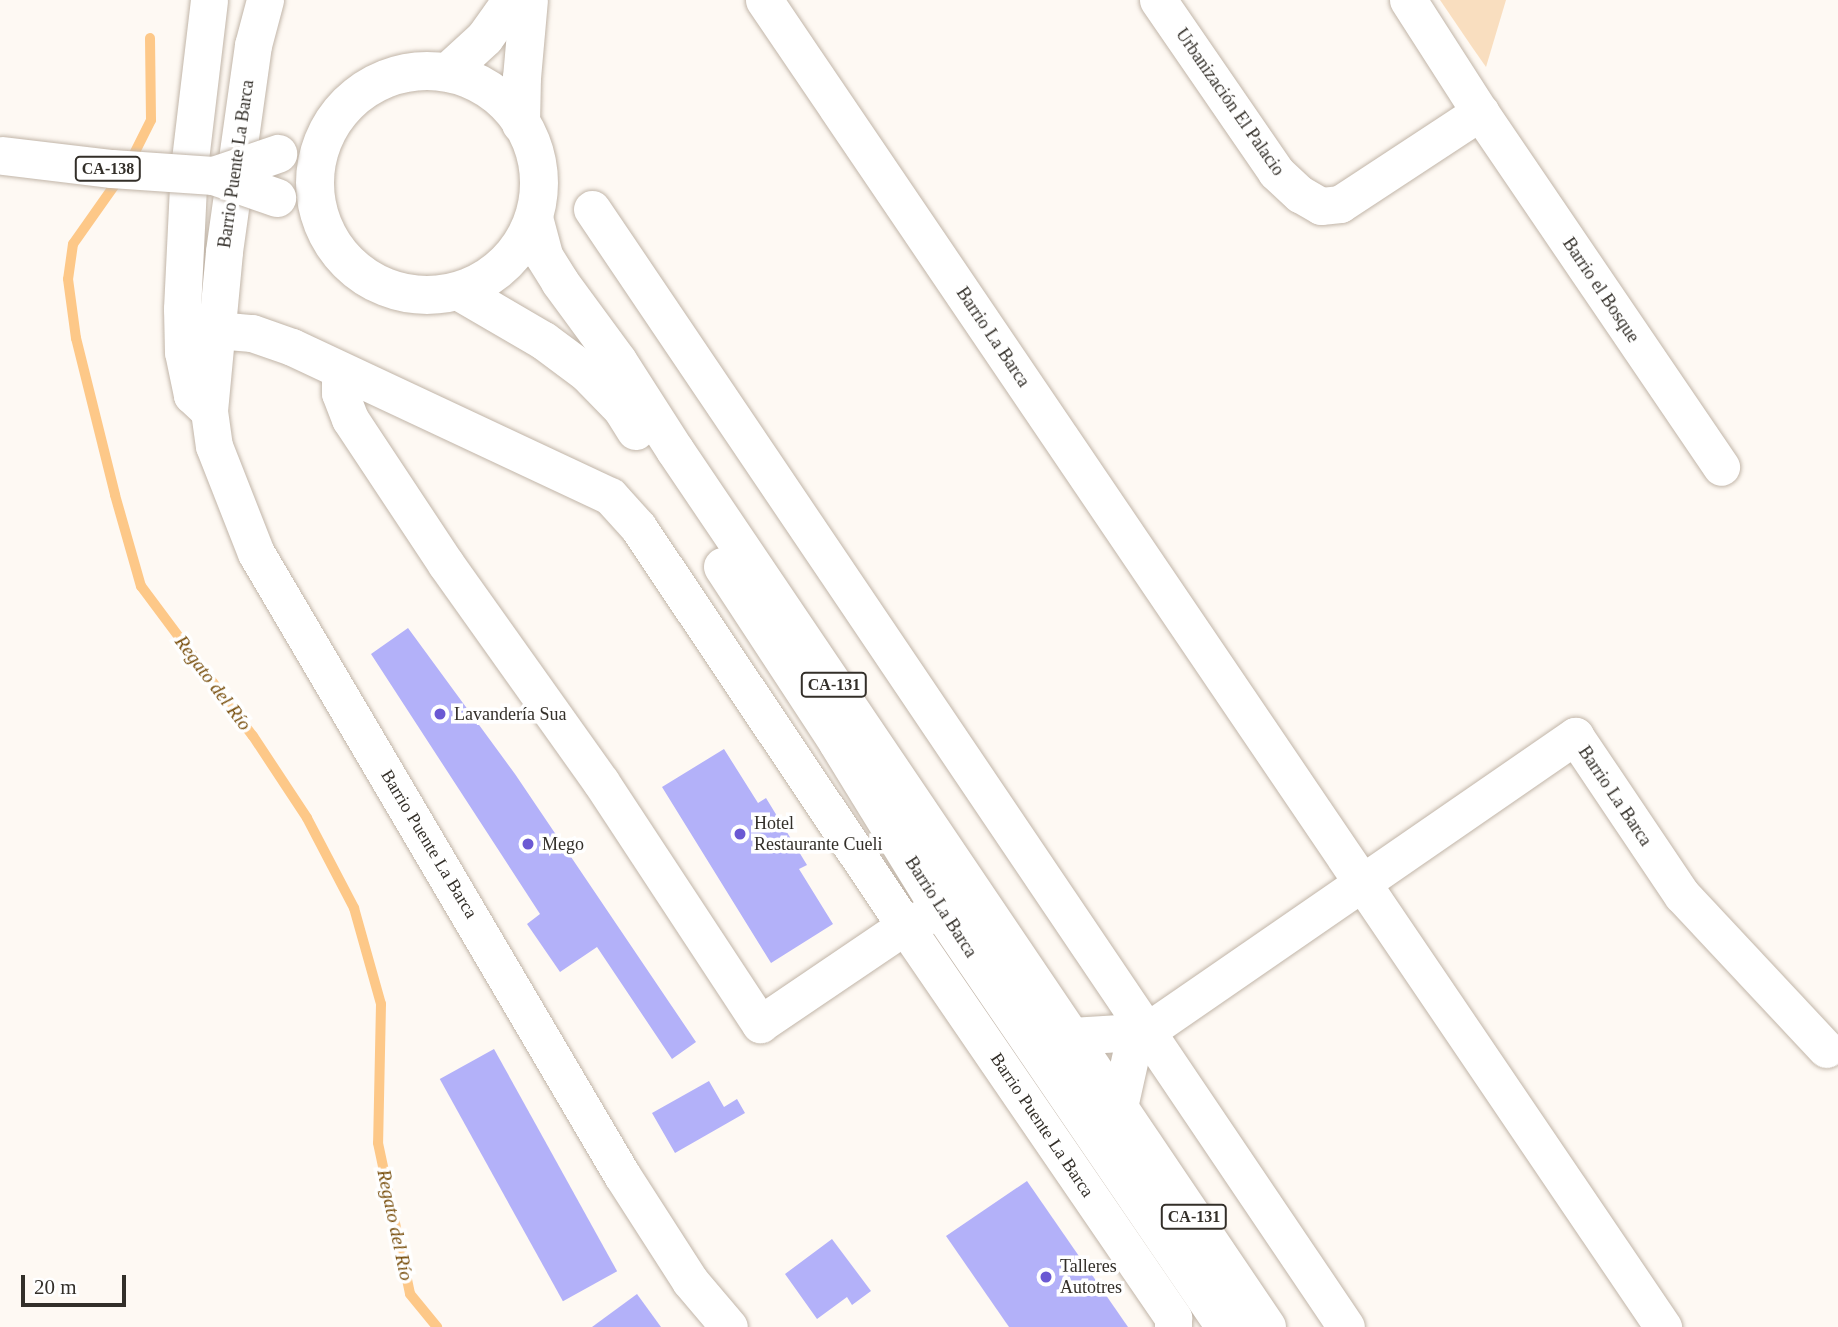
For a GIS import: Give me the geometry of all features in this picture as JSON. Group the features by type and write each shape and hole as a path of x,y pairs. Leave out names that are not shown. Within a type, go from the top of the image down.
{"main road":[{"path":"449,72 485,38 512,0"},
{"path":"521,124 529,0"},
{"path":"410,71 449,72 484,86 514,111 521,124 533,144 540,182 534,218 518,250 492,276 460,292 424,297 388,290 356,272 332,246 317,213 313,176 323,139 344,106 374,83 410,71"},
{"name":"CA-138","path":"214,176 323,139"},
{"name":"CA-138","path":"1,156 112,169 214,176 317,213"},
{"name":"Barrio La Barca","path":"534,218 544,256 559,282 1109,1041 1118,1107 1267,1327"},
{"name":"Barrio La Barca","path":"460,292 544,341 587,373 622,409 838,743 940,909 1225,1327"},
{"path":"940,909 951,906 966,914 1031,1012 1054,1032 1109,1041 1083,1075 1084,1087 1161,1201 1168,1219 1171,1247"}],"street":[{"path":"209,0 189,168 182,309 183,352 192,395 209,411"},
{"name":"Barrio Puente La Barca","path":"265,0 253,45 239,134 216,330 209,411 214,446 257,553 622,1175 690,1281 729,1327"},
{"name":"Barrio La Barca","path":"764,0 1663,1327"},
{"name":"Urbanización El Palacio","path":"1158,0 1276,172 1300,194 1321,206 1340,204 1480,112"},
{"path":"1408,0 1480,112"},
{"name":"Barrio el Bosque","path":"1480,112 1721,467"},
{"name":"Barrio La Barca","path":"592,209 1109,1041 1346,1327"},
{"name":"Barrio Puente La Barca","path":"216,330 266,337 610,496 638,527 905,926 1173,1318 1173,1327"},
{"path":"340,370 340,393 349,419 446,564 601,782 760,1024 905,926 940,909"},
{"name":"Barrio La Barca","path":"1109,1041 1363,883 1575,736 1682,895 1826,1049"},
{"path":"1109,1041 1118,1107"}],"shaded area":[{"path":"1440,0 1506,0 1486,67 1472,47"}],"building":[{"path":"408,628 515,774 696,1042 672,1059 597,947 560,972 527,924 540,914 371,654"},
{"name":"Hotel Restaurante Cueli","path":"724,749 758,803 766,798 807,865 799,869 833,924 771,963 662,787"},
{"path":"494,1049 617,1271 563,1301 440,1079"},
{"path":"709,1081 724,1107 737,1099 745,1113 675,1153 652,1113"},
{"path":"1027,1181 1128,1327 1009,1327 946,1236"},
{"path":"832,1239 871,1291 852,1305 847,1297 817,1319 785,1274"},
{"path":"637,1294 661,1327 592,1327"}],"waterway":[{"name":"Regato del Río","path":"130,162 151,120 150,38"},
{"name":"Regato del Río","path":"121,176 73,244 68,279 76,338 115,495 141,586 253,736 307,818 354,908 381,1004 378,1143 410,1294 437,1327"}],"place":[{"name":"Lavandería Sua","path":"440,714"},
{"name":"Hotel Restaurante Cueli","path":"740,834"},
{"name":"Mego","path":"528,844"},
{"name":"Talleres Autotres","path":"1046,1277"}]}
